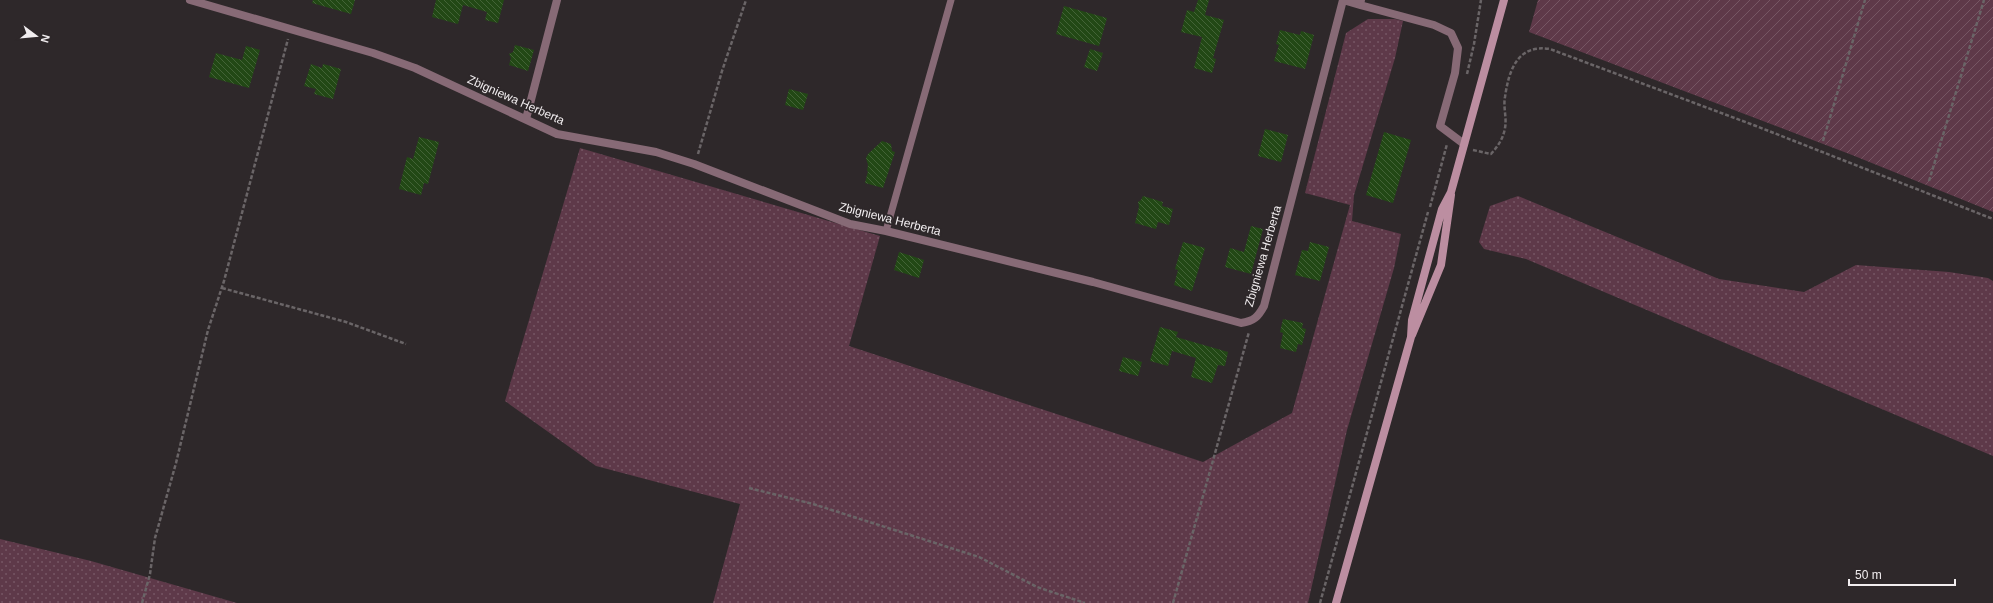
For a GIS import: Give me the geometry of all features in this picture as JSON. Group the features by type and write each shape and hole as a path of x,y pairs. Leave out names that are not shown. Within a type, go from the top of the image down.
{"main road":[{"path":"1336,603 1411,337 1440,265 1448,224 1451,192 1504,0"},
{"path":"1411,337 1412,320 1442,209 1451,192"}],"street":[{"name":"Zbigniewa Herberta","path":"190,0 373,53 415,68 526,118 557,134 656,152 694,164 850,224 886,230 1093,282 1241,323 1252,321 1259,315 1264,306 1342,0"},
{"path":"526,118 558,0"},
{"path":"1342,0 1361,2 1434,25 1451,33 1458,48 1455,73 1440,126 1464,144"}],"lane":[{"path":"886,230 951,0"}],"path":[{"path":"694,164 722,71 746,0"},
{"path":"1465,80 1474,44 1481,0"},
{"path":"1823,141 1865,0"},
{"path":"1929,182 1984,0"},
{"path":"142,603 150,574 155,538 176,463 204,344 222,288 291,29"},
{"path":"1464,144 1472,150 1491,154 1502,141 1506,126 1504,97 1514,65 1521,55 1530,50 1540,48 1550,49 1738,119 1993,219"},
{"path":"1320,603 1450,134"},
{"path":"222,288 346,322 406,344"},
{"path":"1173,603 1252,321"},
{"path":"749,488 813,504 979,557 1037,587 1085,603"}],"shaded area":[{"path":"1538,0 1993,0 1993,212 1852,155 1529,32"},
{"path":"1368,19 1395,19 1403,21 1395,58 1354,195 1352,221 1401,234 1394,268 1347,430 1308,603 713,603 740,504 596,466 505,401 580,148 880,236 849,346 1203,462 1292,413 1350,205 1305,193 1346,33"},
{"path":"1518,196 1719,279 1804,292 1856,265 1949,272 1988,278 1993,281 1993,456 1526,259 1484,249 1479,242 1490,206"},
{"path":"0,539 91,561 237,603 0,603"}],"building":[{"path":"313,0 355,0 351,14 312,3"},
{"path":"436,0 504,0 498,23 485,20 487,12 463,5 458,24 432,17"},
{"path":"1198,0 1209,0 1205,15 1224,20 1213,58 1216,59 1212,73 1194,68 1202,37 1181,32 1187,10 1194,12"},
{"path":"1064,6 1107,18 1099,46 1056,34"},
{"path":"1280,30 1300,35 1301,31 1314,35 1305,69 1274,61 1279,45 1276,44"},
{"path":"515,45 534,50 528,71 509,65 511,58 509,54 513,52"},
{"path":"246,46 260,50 249,88 209,77 216,53 242,60"},
{"path":"1090,49 1103,53 1097,71 1084,67"},
{"path":"311,64 322,68 323,64 341,69 333,99 314,94 316,89 304,86"},
{"path":"789,89 808,94 803,110 785,105"},
{"path":"1265,129 1288,135 1281,162 1258,156"},
{"path":"1384,132 1411,140 1393,203 1366,195"},
{"path":"419,137 439,142 428,184 424,183 421,195 399,189 407,157 413,159"},
{"path":"882,141 891,144 892,151 895,152 883,188 865,183 868,171 866,158 868,154"},
{"path":"1143,196 1163,202 1162,206 1173,209 1169,225 1158,222 1156,229 1135,223 1139,207 1138,202"},
{"path":"1251,226 1263,229 1251,274 1225,267 1230,248 1244,252"},
{"path":"1183,242 1205,248 1192,291 1174,285 1178,270 1175,269"},
{"path":"1310,242 1329,247 1320,281 1295,275 1302,250 1308,251"},
{"path":"899,252 924,260 919,278 894,270"},
{"path":"1283,319 1303,323 1302,328 1306,329 1302,345 1298,344 1296,352 1280,348 1283,333 1280,332"},
{"path":"1160,327 1178,332 1176,337 1228,352 1225,366 1218,365 1212,383 1191,377 1196,358 1172,351 1168,366 1150,361"},
{"path":"1123,357 1142,362 1138,376 1119,371"}]}
